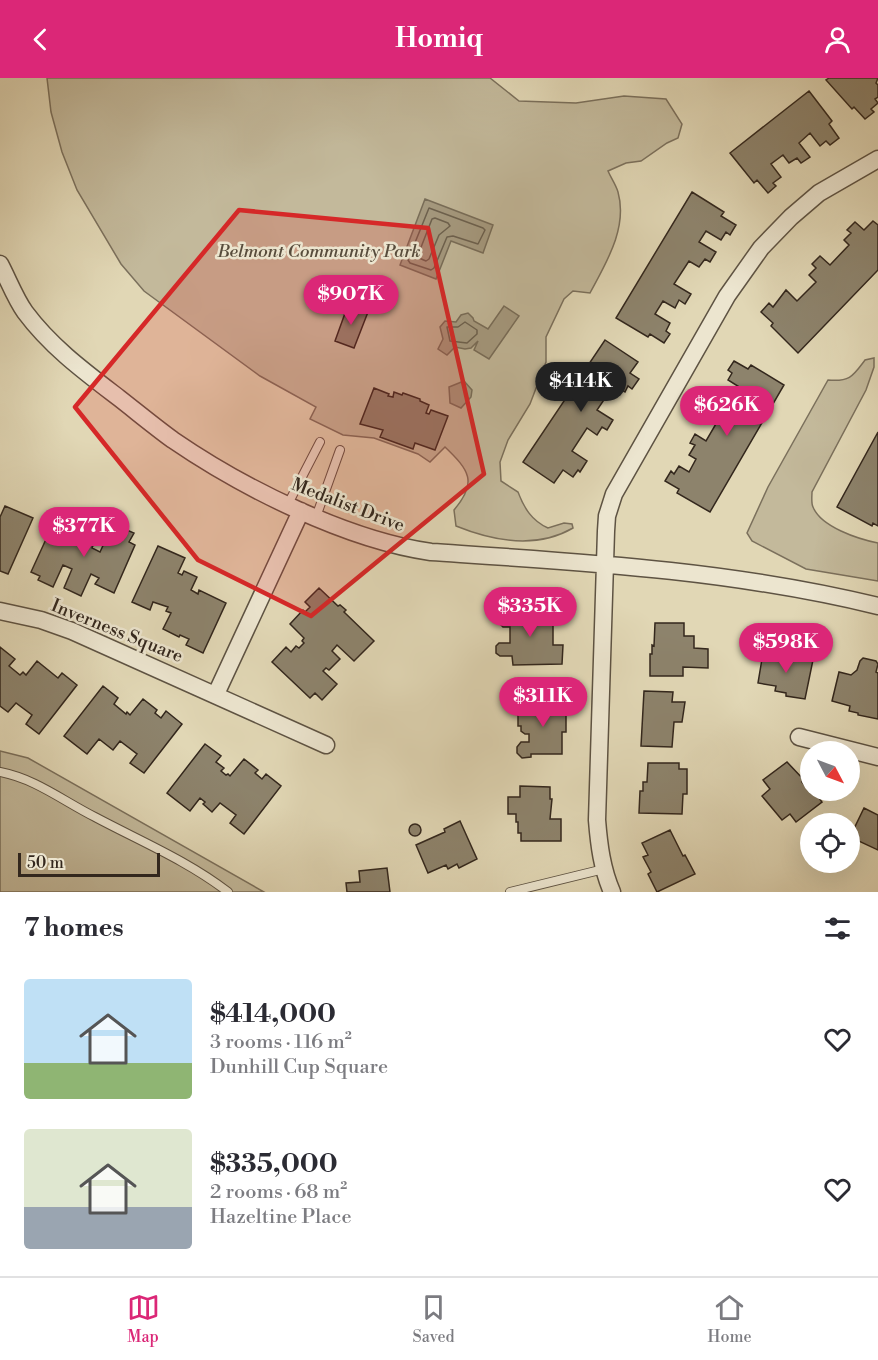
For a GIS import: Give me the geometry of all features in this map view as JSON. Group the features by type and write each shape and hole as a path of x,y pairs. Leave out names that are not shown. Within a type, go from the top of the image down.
{"street":[{"path":"612,892 600,851 597,820 607,516 614,494 740,277 761,248 791,217 819,193 878,159"},
{"name":"Medalist Drive","path":"0,264 24,310 44,335 73,364 173,440 242,481 302,511 372,539 431,552 689,572 768,583 878,606"},
{"path":"216,694 302,511"},
{"name":"Inverness Square","path":"0,611 41,620 72,631 326,745"},
{"path":"799,737 878,757"}],"lane":[{"path":"302,511 320,442"},
{"path":"302,511 339,450"},
{"path":"0,772 21,777 45,788 188,866 228,892"},
{"path":"510,892 604,868"}],"highlighted area":[{"path":"239,210 428,228 484,474 311,616 198,560 75,407"}],"green space":[{"name":"Belmont Community Park","path":"47,78 490,78 519,101 576,103 624,96 666,99 682,124 678,138 641,161 626,163 608,171 617,189 620,205 620,219 614,245 590,293 573,291 564,299 546,337 546,362 530,404 508,440 500,462 501,481 518,492 533,518 548,528 564,523 572,524 573,528 559,535 530,541 485,536 456,526 454,510 466,492 468,477 460,463 445,447 430,462 418,454 374,438 343,435 310,419 316,407 260,376 144,291 121,264 77,190 62,152 51,112"},
{"path":"874,358 874,367 866,390 812,492 812,505 817,514 832,526 851,535 878,543 878,581 806,569 752,541 747,533 768,487 828,380 846,379 854,374 865,360"},
{"path":"0,751 28,758 264,892 0,892"}],"water":[{"path":"425,199 493,225 483,253 451,241 436,279 400,265"},
{"path":"504,306 519,316 489,359 474,350 478,341 471,348 455,347 447,355 438,349 443,339 440,327 445,321 456,322 461,315 468,313 474,321 488,329"},
{"path":"464,381 472,390 471,397 461,408 450,403 449,387"}],"building":[{"path":"829,78 878,78 876,83 878,97 875,99 878,103 871,109 874,112 865,119 854,107 852,109 826,80"},
{"path":"809,91 832,121 829,124 839,138 830,145 826,141 820,146 810,133 799,143 810,157 801,163 797,158 789,163 783,155 771,164 781,177 773,183 776,186 768,193 757,180 754,183 730,153"},
{"path":"692,192 724,212 721,216 736,225 730,235 726,232 721,240 706,231 699,242 716,252 710,262 705,259 699,267 689,261 674,284 691,294 685,304 679,300 675,308 663,301 655,314 670,323 666,331 670,334 664,343 650,334 648,337 616,318"},
{"path":"873,221 878,225 878,270 798,353 771,326 773,323 761,312 769,303 773,307 786,290 797,301 816,282 809,275 816,268 812,264 820,256 830,265 849,245 844,240 851,233 847,230 855,222 864,230"},
{"path":"348,305 368,312 354,348 335,341"},
{"path":"605,340 638,362 630,373 639,379 632,389 628,386 625,392 614,385 597,410 613,420 607,430 602,427 597,435 587,428 572,451 587,461 580,472 578,470 573,477 563,470 554,483 523,462"},
{"path":"734,361 748,369 751,365 784,385 710,512 677,493 679,489 665,481 671,471 674,474 679,466 689,472 696,459 689,455 695,445 690,443 695,434 706,441 720,417 714,414 719,406 713,402 719,393 735,399 741,388 728,380 732,373 728,370"},
{"path":"374,388 389,394 388,396 393,397 394,392 420,399 429,405 426,413 429,414 431,410 448,416 435,450 415,443 413,449 380,437 383,430 360,424"},
{"path":"878,432 878,526 873,523 872,526 837,507"},
{"path":"5,506 33,518 8,574 0,571 0,517"},
{"path":"53,524 82,535 84,531 97,536 92,548 100,552 113,524 134,533 129,542 135,545 114,593 95,584 99,578 91,574 81,596 64,588 72,569 63,565 53,587 38,580 40,576 31,572"},
{"path":"158,546 185,558 178,573 182,575 184,571 197,577 191,590 198,594 199,590 226,603 203,653 186,645 189,639 163,629 171,613 166,611 168,607 153,602 150,610 132,602"},
{"path":"319,588 338,606 346,610 344,612 374,641 354,661 337,645 332,651 340,659 329,670 326,668 323,671 337,684 322,700 315,693 310,698 272,662 286,647 291,652 296,646 299,648 304,643 302,641 304,638 290,624 303,610 305,612 310,607 305,602"},
{"path":"504,611 553,611 553,645 563,645 562,664 513,665 512,656 500,656 496,653 496,646 499,643 510,643 510,627 501,625 501,613"},
{"path":"655,623 684,623 684,636 694,636 694,648 708,649 708,668 683,667 683,676 650,676 650,654 652,654 652,645 654,646"},
{"path":"0,647 15,659 9,666 20,675 23,672 26,675 37,661 58,678 62,673 77,685 39,734 26,724 32,715 16,703 8,712 0,706"},
{"path":"763,653 813,660 805,699 786,696 786,693 775,691 776,686 758,683"},
{"path":"863,658 876,661 878,664 876,672 878,673 878,719 858,715 858,713 849,711 850,706 832,701 839,672 851,675 857,670"},
{"path":"103,686 118,698 114,704 126,714 127,712 130,715 143,699 157,710 155,713 161,718 166,711 182,724 144,773 130,763 137,754 120,741 113,750 99,739 87,754 64,736"},
{"path":"644,691 673,692 672,702 685,702 682,722 674,722 672,747 641,746"},
{"path":"532,700 560,701 560,705 566,706 566,732 562,732 562,754 531,754 531,757 522,758 517,753 517,747 521,742 529,742 529,734 525,734 521,731 521,726 518,726 518,710 531,711"},
{"path":"205,744 221,756 216,762 224,768 221,771 226,775 230,776 244,759 258,770 255,773 262,779 266,774 281,786 244,834 230,823 236,815 220,803 212,812 200,798 190,811 167,793"},
{"path":"787,762 800,776 800,801 822,802 808,813 800,813 800,819 796,822 790,814 782,820 762,796 770,789 763,780"},
{"path":"648,763 679,763 679,769 687,769 687,794 683,794 682,814 639,813 640,791 643,791 643,782 647,782"},
{"path":"520,786 550,787 550,799 552,799 550,819 561,819 561,841 521,841 516,814 508,814 508,797 520,797"},
{"path":"864,808 878,815 878,850 860,842 860,816"},
{"path":"460,821 477,859 459,868 457,864 448,869 446,865 428,873 416,845 445,832 444,829"},
{"path":"417,824 421,830 417,836 413,836 409,828"},
{"path":"670,830 695,874 657,892 648,874 651,872 643,857 648,855 642,843"},
{"path":"387,868 390,892 347,892 346,883 360,882 359,871"}]}
